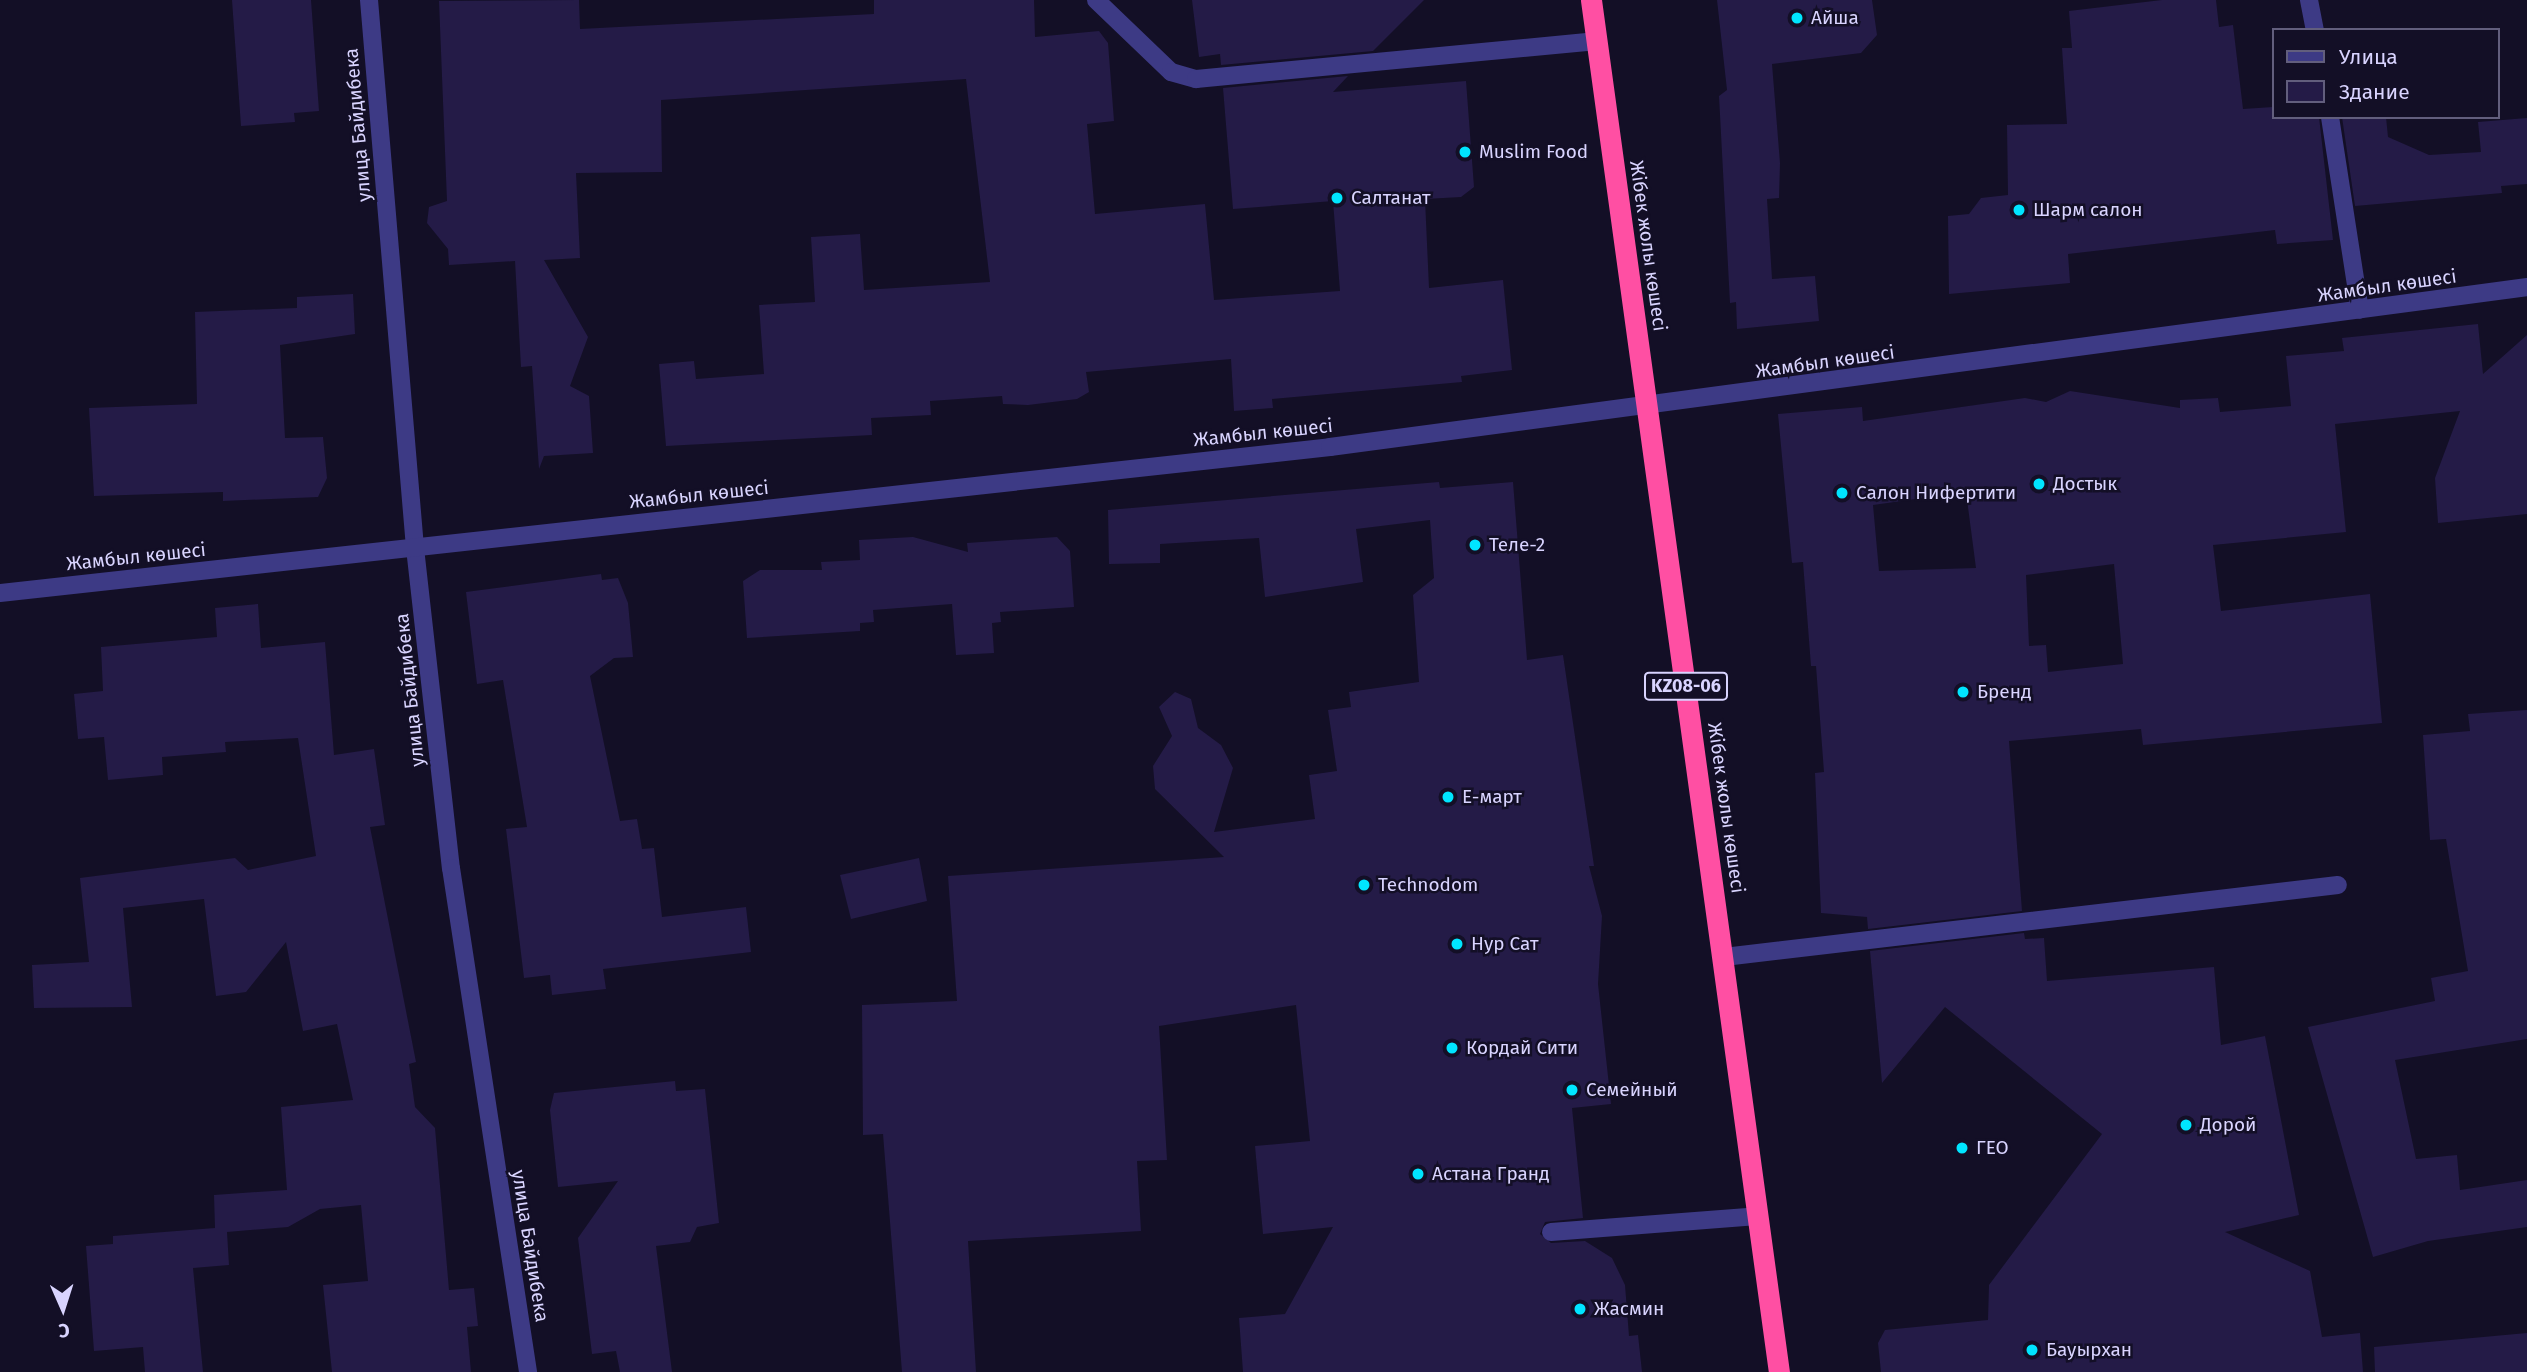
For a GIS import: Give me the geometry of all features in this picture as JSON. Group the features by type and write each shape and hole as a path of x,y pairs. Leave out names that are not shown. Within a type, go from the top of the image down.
{"highway":[{"name":"Жібек жолы көшесі","path":"1591,0 1779,1372"}],"street":[{"name":"улица Байдибека","path":"369,0 415,548 452,868 528,1372"},
{"path":"1096,0 1171,72 1196,79 1597,41"},
{"path":"2309,0 2315,28"},
{"path":"2330,119 2360,310"},
{"name":"Жамбыл көшесі","path":"0,593 1647,408 2527,288"},
{"path":"1724,957 2338,885"},
{"path":"1551,1232 1757,1216"}],"building":[{"path":"232,0 311,0 319,111 294,113 295,122 241,126"},
{"path":"579,0 580,29 874,14 874,0 1034,0 1035,37 1099,31 1108,43 1114,121 1087,124 1095,214 1205,204 1214,300 1340,291 1333,201 1233,209 1223,88 1348,76 1333,92 1466,81 1474,187 1461,197 1425,199 1429,288 1503,280 1512,370 1461,376 1462,382 1272,399 1273,408 1234,411 1231,359 1086,372 1089,392 1077,399 1028,405 1003,404 1002,396 930,401 931,415 871,418 872,435 666,446 659,364 694,361 696,379 764,374 759,305 815,302 811,237 860,234 864,290 990,282 966,79 661,100 662,172 576,173 580,258 544,260 588,337 570,386 589,396 593,453 544,456 539,469 532,366 521,367 515,261 449,265 448,249 427,223 429,207 447,201 439,1"},
{"path":"1192,0 1424,0 1373,51 1221,65 1220,54 1199,57"},
{"path":"1717,0 1872,0 1877,35 1861,53 1772,64 1780,163 1779,198 1767,199 1772,279 1815,276 1819,321 1737,329 1736,302 1730,303 1719,96 1727,90"},
{"path":"2162,0 2216,0 2219,27 2233,25 2243,109 2272,107 2272,119 2319,119 2333,240 2277,244 2275,230 2068,254 2070,283 1949,294 1948,216 1969,214 1981,198 2008,195 2007,125 2067,124 2062,48 2072,48 2069,11"},
{"path":"2527,118 2527,184 2501,186 2502,193 2355,206 2342,119 2386,119 2388,137 2429,155 2481,152 2478,122"},
{"path":"353,294 355,334 280,345 285,438 323,437 327,478 318,497 223,501 223,492 94,496 89,408 197,404 195,312 297,308 297,297"},
{"path":"2478,324 2483,374 2527,335 2527,514 2438,523 2435,478 2460,411 2335,424 2346,532 2213,545 2221,611 2370,594 2382,723 2143,745 2141,729 2009,741 2022,911 1868,929 1867,917 1821,913 1815,773 1824,772 1816,666 1811,666 1803,562 1792,563 1778,414 1862,407 1863,421 2025,398 2046,402 2070,391 2180,408 2180,400 2218,398 2220,412 2291,406 2286,356 2344,351 2342,338","holes":["1966,492 1976,568 1879,571 1873,505","2114,564 2123,664 2048,672 2046,645 2029,646 2026,575"]},
{"path":"1439,482 1440,488 1513,482 1527,660 1563,655 1594,866 1589,866 1602,916 1598,984 1611,1104 1572,1108 1583,1218 1545,1222 1540,1234 1551,1243 1585,1241 1612,1258 1625,1285 1629,1336 1638,1335 1642,1372 1243,1372 1239,1318 1285,1314 1333,1227 1263,1234 1255,1146 1310,1141 1296,1005 1159,1026 1167,1160 1137,1161 1141,1231 968,1241 976,1372 902,1372 883,1134 863,1135 862,1005 957,1001 948,876 1224,857 1155,789 1153,766 1172,736 1159,707 1175,692 1191,699 1198,728 1221,745 1233,768 1214,832 1315,819 1309,775 1337,771 1328,710 1351,707 1349,692 1419,682 1413,595 1434,578 1430,520 1356,529 1363,582 1265,597 1259,538 1160,544 1160,563 1109,564 1108,510"},
{"path":"913,537 968,552 967,543 1057,537 1070,551 1074,607 1000,612 1001,622 992,623 994,653 956,655 952,604 873,610 874,622 860,623 860,631 747,638 743,581 760,570 822,570 821,562 860,560 859,540"},
{"path":"601,574 602,580 618,578 628,603 633,657 614,658 590,676 620,821 637,819 642,849 654,848 662,917 746,907 751,952 603,969 606,989 552,995 550,975 524,978 506,829 527,827 503,680 477,684 466,592"},
{"path":"258,604 261,648 325,642 334,755 374,749 385,825 370,827 416,1062 409,1064 415,1107 435,1128 449,1290 474,1288 478,1326 467,1327 471,1372 332,1372 323,1285 368,1281 361,1205 320,1209 288,1227 227,1232 229,1265 193,1268 203,1372 145,1372 143,1347 94,1351 86,1246 113,1244 113,1236 215,1228 214,1195 287,1190 281,1107 353,1100 337,1024 303,1031 286,942 246,992 216,996 204,899 123,908 132,1007 34,1008 32,965 89,962 80,878 235,858 248,870 316,856 298,738 225,742 226,752 162,757 163,775 108,780 104,737 78,739 74,694 103,691 101,647 217,637 215,608"},
{"path":"2527,710 2527,1039 2395,1060 2416,1159 2457,1155 2460,1190 2527,1180 2527,1227 2428,1241 2373,1257 2308,1027 2435,1001 2431,978 2468,971 2446,839 2430,840 2423,735 2470,731 2468,714"},
{"path":"919,858 927,901 851,919 840,875"},
{"path":"2024,933 2025,939 2044,938 2047,981 2214,967 2221,1045 2265,1036 2299,1215 2225,1232 2310,1271 2322,1337 2360,1333 2363,1372 1881,1372 1878,1343 1885,1330 1988,1320 1989,1285 2102,1134 1945,1007 1882,1083 1870,951"},
{"path":"675,1081 676,1091 705,1089 719,1223 697,1227 690,1242 656,1246 672,1372 620,1372 616,1351 592,1354 578,1238 618,1181 558,1187 550,1110 554,1093"},
{"path":"2527,1333 2527,1372 2375,1372 2374,1347"}],"place":[{"name":"Айша","path":"1797,18"},
{"name":"Muslim Food","path":"1465,152"},
{"name":"Салтанат","path":"1337,198"},
{"name":"Шарм салон","path":"2019,210"},
{"name":"Достык","path":"2039,484"},
{"name":"Салон Нифертити","path":"1842,493"},
{"name":"Теле-2","path":"1475,545"},
{"name":"Бренд","path":"1963,692"},
{"name":"Е-март","path":"1448,797"},
{"name":"Technodom","path":"1364,885"},
{"name":"Нур Сат","path":"1457,944"},
{"name":"Кордай Сити","path":"1452,1048"},
{"name":"Семейный","path":"1572,1090"},
{"name":"Дорой","path":"2186,1125"},
{"name":"ГЕО","path":"1962,1148"},
{"name":"Астана Гранд","path":"1418,1174"},
{"name":"Жасмин","path":"1580,1309"},
{"name":"Бауырхан","path":"2032,1350"}]}
